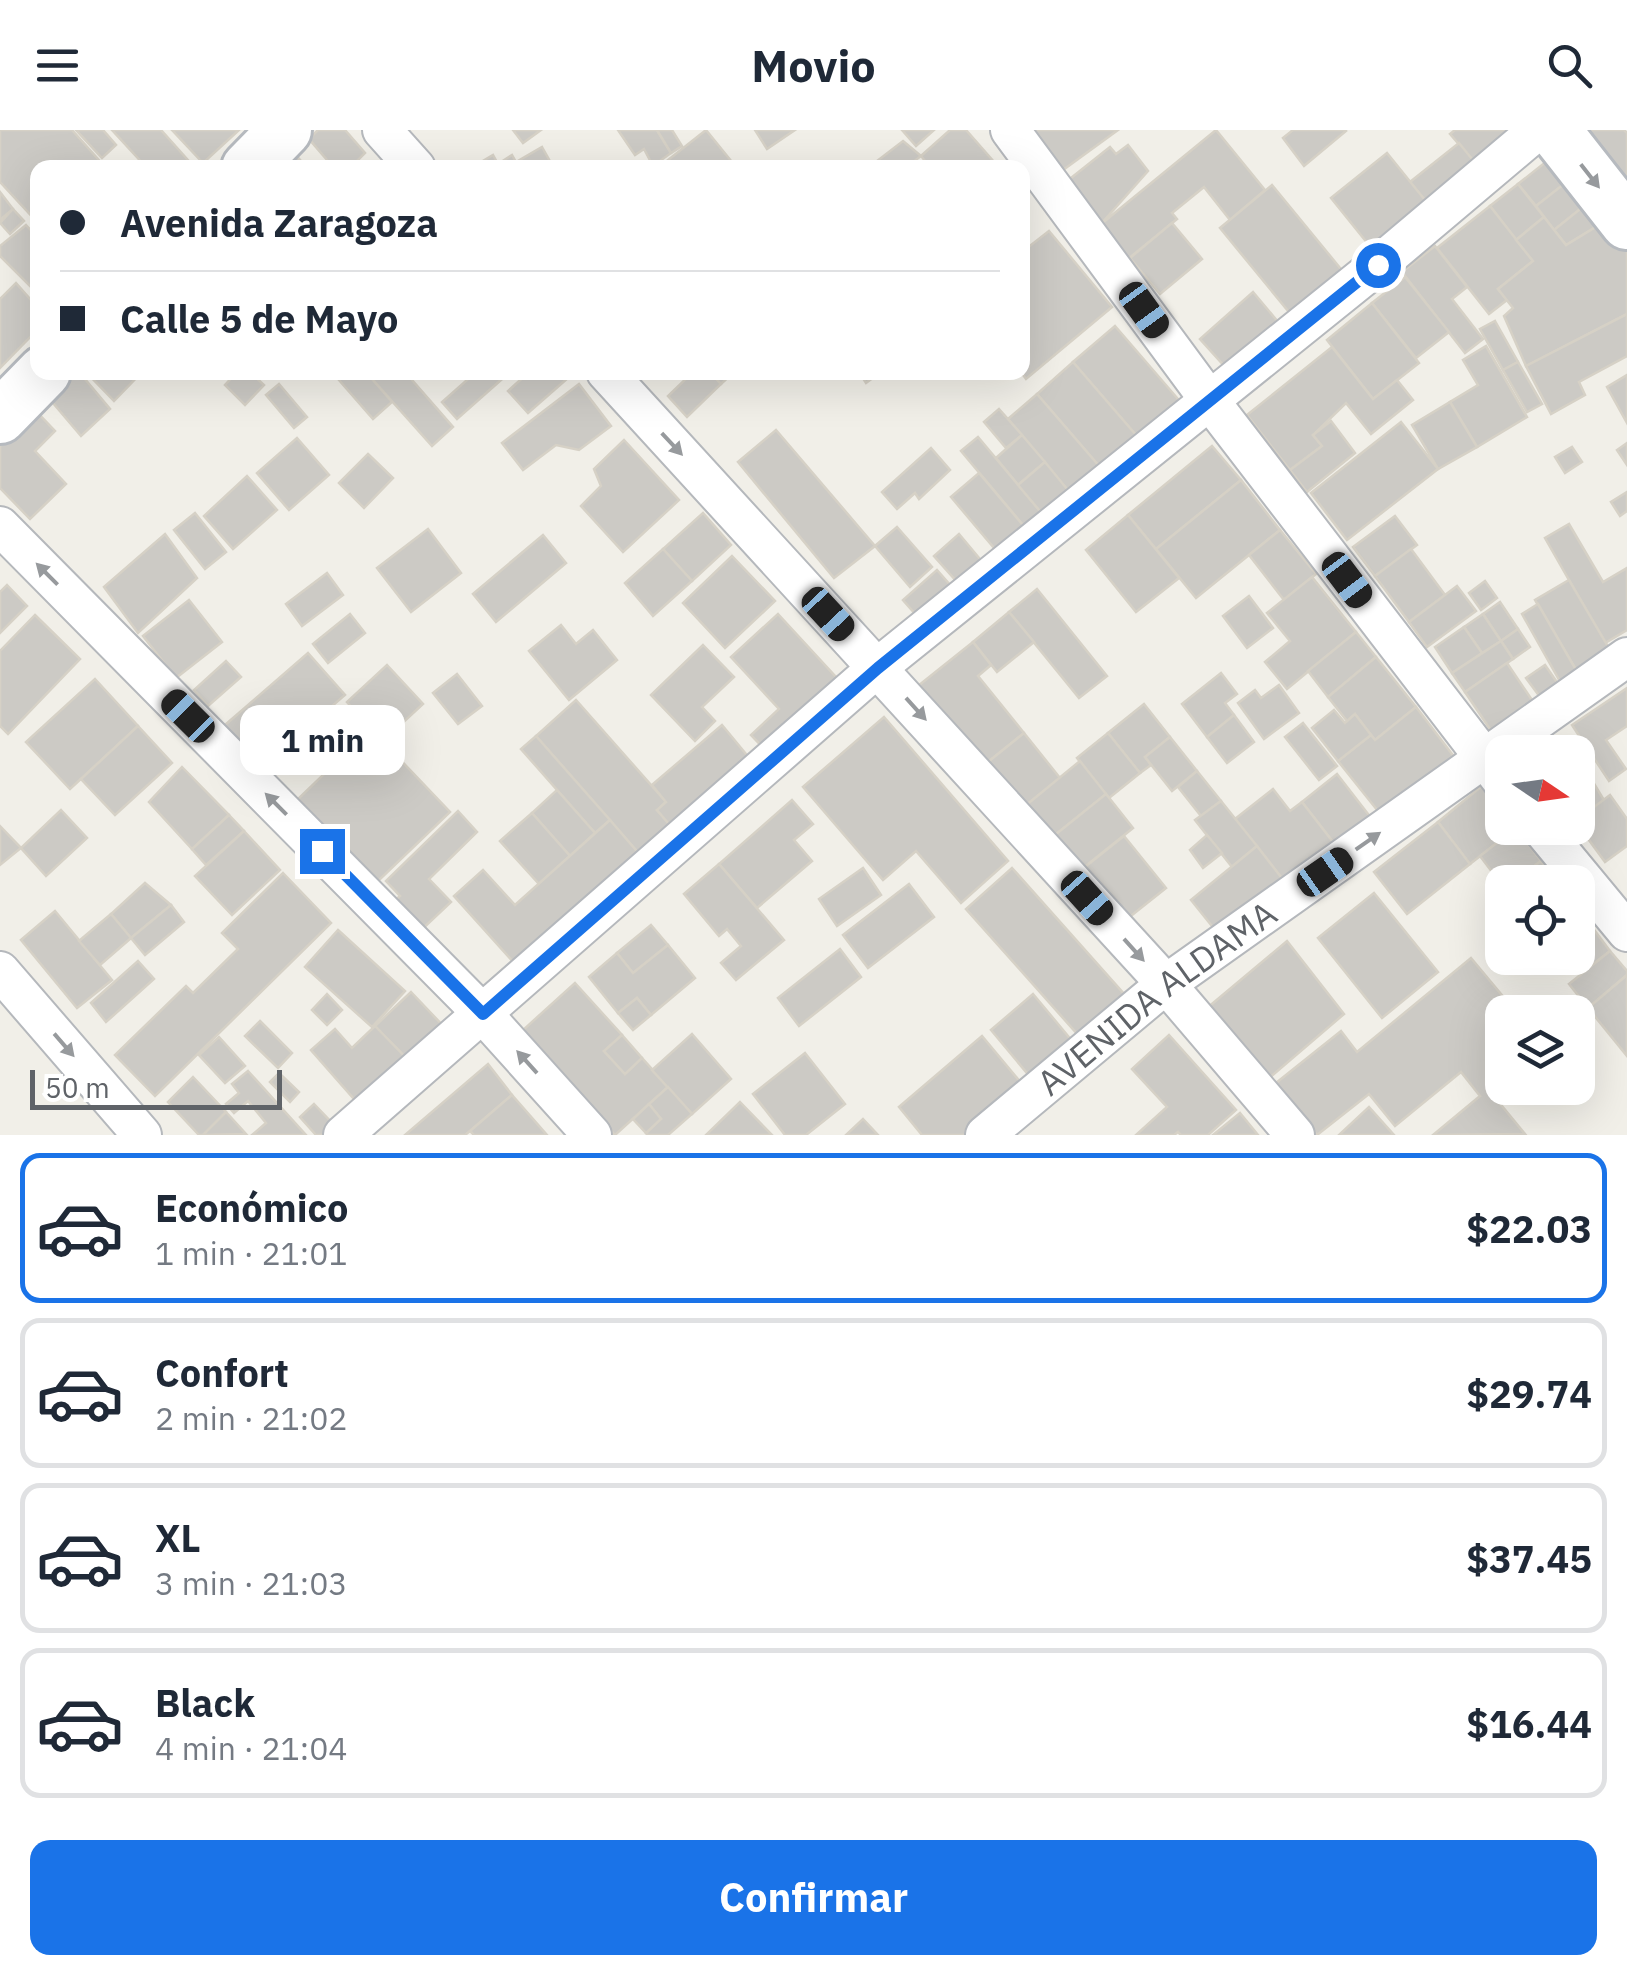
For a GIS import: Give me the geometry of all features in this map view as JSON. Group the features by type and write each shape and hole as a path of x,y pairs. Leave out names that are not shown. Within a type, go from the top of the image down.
{"street":[{"path":"256,160 286,130"},
{"path":"382,130 409,160"},
{"path":"1010,130 1210,401 1485,760"},
{"path":"342,1135 878,668 1538,130"},
{"path":"1554,130 1627,223"},
{"path":"0,417 36,380"},
{"path":"613,380 1166,984 1295,1135"},
{"path":"0,526 483,1014 592,1135"},
{"name":"AVENIDA ALDAMA","path":"1535,735 1627,657"},
{"name":"AVENIDA ALDAMA","path":"985,1135 1166,984 1485,775"},
{"path":"1554,845 1627,932"},
{"path":"0,971 142,1135"}],"building":[{"path":"0,130 72,130 99,160 30,160 30,214 0,182"},
{"path":"76,130 103,130 116,145 102,158"},
{"path":"112,130 161,130 188,160 140,160"},
{"path":"172,130 239,130 206,160 200,160"},
{"path":"318,130 345,130 365,153 358,160 327,160 309,139"},
{"path":"513,130 541,130 523,143"},
{"path":"618,130 657,130 671,153 661,160 650,160 644,149 635,155"},
{"path":"657,130 672,130 682,146 671,153"},
{"path":"706,130 730,160 668,160"},
{"path":"755,130 795,130 767,149"},
{"path":"902,130 934,130 916,146"},
{"path":"950,130 966,130 992,160 924,160 921,156"},
{"path":"1034,130 1118,130 1063,170"},
{"path":"1216,130 1265,190 1230,220 1204,187 1172,213 1177,219 1128,259 1100,225"},
{"path":"1293,130 1346,131 1304,166 1283,138"},
{"path":"1455,130 1523,130 1481,170 1450,134"},
{"path":"1586,130 1627,133 1627,189"},
{"path":"903,141 921,156 916,160 878,160"},
{"path":"1459,143 1481,170 1433,210 1410,182"},
{"path":"1128,145 1148,171 1100,225 1066,182 1110,147 1116,154"},
{"path":"542,147 549,160 519,160"},
{"path":"1387,153 1433,210 1377,255 1331,198"},
{"path":"1547,161 1564,184 1536,206 1518,184"},
{"path":"1518,184 1544,217 1516,240 1490,206"},
{"path":"1564,184 1589,202 1554,230 1536,206"},
{"path":"1272,185 1345,274 1293,317 1220,228"},
{"path":"0,192 13,209 0,220"},
{"path":"1589,202 1604,222 1566,245 1554,230"},
{"path":"1490,206 1533,261 1498,289 1507,300 1489,314 1437,248"},
{"path":"13,209 24,221 10,234 0,223"},
{"path":"1544,217 1566,245 1604,222 1627,252 1627,314 1526,366 1504,316 1513,308 1498,289 1533,261 1516,240"},
{"path":"1172,223 1202,259 1160,294 1130,258"},
{"path":"26,225 30,229 30,286 0,256 0,246"},
{"path":"1049,231 1112,307 1030,376 1030,246"},
{"path":"1435,246 1467,287 1452,299 1483,339 1465,353 1402,272"},
{"path":"1405,277 1449,332 1416,358 1372,303"},
{"path":"16,283 30,299 30,337 0,368 0,299"},
{"path":"1253,292 1279,323 1227,369 1200,339"},
{"path":"1372,303 1419,363 1373,399 1327,340"},
{"path":"1627,314 1627,356 1579,382 1585,395 1551,414 1526,366"},
{"path":"1495,321 1518,362 1503,370 1480,329"},
{"path":"1115,326 1184,406 1142,442 1073,362"},
{"path":"1486,346 1527,417 1477,447 1450,402 1478,385 1463,360"},
{"path":"1332,347 1373,399 1397,380 1413,400 1371,434 1346,403 1313,435 1322,446 1290,470 1247,415"},
{"path":"1073,362 1142,442 1106,474 1037,394"},
{"path":"1518,362 1542,404 1527,412 1503,370"},
{"path":"1627,375 1627,423 1607,387"},
{"path":"66,380 86,380 110,409 81,436 47,396"},
{"path":"94,380 134,380 114,401"},
{"path":"230,380 259,380 264,385 245,405 225,385"},
{"path":"339,380 373,380 392,402 373,419"},
{"path":"373,380 412,380 453,427 432,446"},
{"path":"467,380 501,380 457,419 442,402"},
{"path":"520,380 566,380 528,413 508,391"},
{"path":"685,380 717,380 721,384 687,417 668,396"},
{"path":"279,384 307,417 294,428 266,395"},
{"path":"579,384 611,426 579,450 556,445 523,470 502,443"},
{"path":"1037,394 1106,474 1076,500 1008,419"},
{"path":"1450,402 1477,447 1438,469 1412,425"},
{"path":"999,409 1022,435 1006,448 984,422"},
{"path":"36,411 55,431 35,451 66,484 30,519 0,488 0,446"},
{"path":"1331,421 1355,453 1307,492 1290,470 1322,446 1313,435"},
{"path":"1401,422 1438,469 1347,540 1311,493"},
{"path":"776,430 875,546 834,578 738,462"},
{"path":"1022,435 1045,462 1018,485 996,458"},
{"path":"978,437 1050,523 1033,537 961,451"},
{"path":"297,438 329,475 289,510 257,473"},
{"path":"624,440 679,500 623,552 581,506 601,486 594,469"},
{"path":"1627,443 1627,465 1617,450"},
{"path":"1212,446 1241,480 1156,549 1128,515"},
{"path":"1572,447 1582,462 1565,473 1555,457"},
{"path":"931,448 950,470 919,499 915,493 897,509 882,492"},
{"path":"368,454 393,478 364,508 339,483"},
{"path":"1045,462 1076,500 1050,523 1018,485"},
{"path":"979,473 1033,537 1005,561 951,497"},
{"path":"247,476 277,510 233,549 204,516"},
{"path":"1241,480 1280,530 1196,598 1156,549"},
{"path":"1627,492 1627,511 1620,516 1611,502"},
{"path":"195,513 226,552 205,569 174,530"},
{"path":"703,513 731,545 692,581 663,549"},
{"path":"1128,515 1179,578 1136,612 1086,550"},
{"path":"1395,516 1417,545 1375,576 1353,547"},
{"path":"1569,524 1603,582 1627,568 1627,630 1605,643 1545,538"},
{"path":"897,527 932,567 910,587 875,546"},
{"path":"428,529 461,573 411,612 377,568"},
{"path":"1280,530 1316,574 1284,600 1249,555"},
{"path":"165,534 197,578 138,633 104,587"},
{"path":"959,534 990,571 966,592 934,556"},
{"path":"543,535 566,563 496,622 473,594"},
{"path":"663,549 692,581 653,616 625,583"},
{"path":"1411,549 1445,595 1409,622 1375,576"},
{"path":"732,556 775,601 725,648 683,603"},
{"path":"937,570 958,594 924,624 903,600"},
{"path":"327,573 343,595 302,626 286,604"},
{"path":"1312,577 1356,632 1287,689 1265,662 1290,641 1267,613"},
{"path":"1569,580 1613,655 1579,675 1535,600"},
{"path":"1485,581 1497,598 1481,610 1469,593"},
{"path":"7,585 27,606 0,633 0,592"},
{"path":"1457,586 1476,611 1427,647 1409,622"},
{"path":"1037,589 1107,676 1079,698 1009,612"},
{"path":"1249,596 1273,628 1247,648 1223,616"},
{"path":"189,600 222,642 176,678 143,636"},
{"path":"1500,602 1518,629 1501,641 1483,614"},
{"path":"1538,604 1579,675 1562,685 1522,614"},
{"path":"1009,612 1034,642 997,672 973,642"},
{"path":"350,614 365,633 328,663 313,644"},
{"path":"778,614 847,689 773,758 751,735 779,709 731,657"},
{"path":"1483,614 1501,641 1482,653 1464,627"},
{"path":"35,615 80,659 8,734 0,726 0,651"},
{"path":"561,625 576,644 593,630 617,660 569,700 529,651"},
{"path":"1464,627 1482,653 1452,673 1435,647"},
{"path":"1518,629 1530,647 1513,659 1501,641"},
{"path":"1356,632 1376,657 1328,697 1308,671"},
{"path":"1501,641 1513,659 1465,692 1452,673"},
{"path":"973,642 991,665 978,676 1024,733 983,766 918,686"},
{"path":"703,645 734,677 702,707 715,721 695,741 651,695"},
{"path":"308,653 345,695 261,767 225,725"},
{"path":"1376,657 1416,707 1375,740 1355,714 1347,721 1328,697"},
{"path":"226,661 241,677 208,706 194,690"},
{"path":"1507,663 1536,706 1494,735 1465,692"},
{"path":"387,665 423,704 383,741 347,702"},
{"path":"1545,665 1561,688 1543,701 1526,678"},
{"path":"1221,673 1237,694 1225,703 1234,715 1207,737 1182,704"},
{"path":"457,674 482,706 458,724 433,693"},
{"path":"95,679 138,726 70,789 26,742"},
{"path":"1279,685 1299,713 1264,739 1238,703 1255,690 1261,698"},
{"path":"1627,688 1627,726 1606,740 1626,769 1609,781 1595,760 1595,735 1579,735 1572,725"},
{"path":"576,700 666,802 657,810 673,828 641,856 536,736"},
{"path":"1144,704 1170,737 1145,757 1151,765 1140,773 1108,733"},
{"path":"1416,707 1455,758 1382,816 1338,761 1371,735 1375,740"},
{"path":"1334,710 1345,723 1355,714 1371,735 1338,761 1312,728"},
{"path":"1234,715 1254,742 1227,763 1207,737"},
{"path":"884,717 1008,861 961,903 916,851 883,880 803,787"},
{"path":"1303,723 1337,766 1319,780 1285,737"},
{"path":"722,725 760,771 680,837 657,810 666,802 652,785"},
{"path":"138,726 172,763 115,815 81,779"},
{"path":"371,729 450,812 376,883 298,799"},
{"path":"1024,733 1060,778 1019,811 983,766"},
{"path":"1108,733 1140,773 1109,798 1077,758"},
{"path":"536,736 610,820 595,833 521,749"},
{"path":"1170,737 1197,771 1172,791 1145,757"},
{"path":"1080,761 1106,794 1045,843 1019,811"},
{"path":"182,767 229,815 192,849 149,802"},
{"path":"1197,771 1221,801 1201,816 1178,787"},
{"path":"1337,774 1375,823 1340,851 1302,802"},
{"path":"1595,785 1607,805 1595,812"},
{"path":"1482,786 1485,845 1494,845 1470,864 1438,822"},
{"path":"1273,789 1290,811 1302,802 1340,851 1291,890 1235,819"},
{"path":"557,790 595,833 570,856 532,813"},
{"path":"1106,794 1133,828 1072,877 1045,843"},
{"path":"1610,795 1627,819 1627,846 1605,862 1593,845 1595,806"},
{"path":"792,800 813,824 794,840 812,861 757,908 719,864"},
{"path":"1221,801 1257,846 1232,867 1195,820"},
{"path":"61,810 87,838 46,876 21,848"},
{"path":"458,811 477,832 429,879 451,902 416,935 389,906 400,896 386,881"},
{"path":"532,813 570,856 539,884 500,841"},
{"path":"229,815 244,831 206,865 192,849"},
{"path":"610,820 641,856 525,975 454,896 483,870 515,905"},
{"path":"1438,822 1470,864 1407,914 1374,872"},
{"path":"0,826 21,848 0,865"},
{"path":"244,831 280,870 232,915 195,876"},
{"path":"1207,835 1222,853 1203,868 1190,850"},
{"path":"1124,836 1166,888 1122,923 1080,871"},
{"path":"1494,845 1529,845 1541,861 1536,865 1487,865 1480,856"},
{"path":"1257,846 1291,890 1224,941 1191,900"},
{"path":"719,864 784,940 736,980 721,963 741,946 727,929 719,936 684,894"},
{"path":"863,868 881,895 837,926 819,899"},
{"path":"1012,868 1133,1004 1087,1045 966,909"},
{"path":"283,873 331,923 155,1096 115,1055 186,986 193,993 238,949 222,933"},
{"path":"145,883 171,905 131,938 111,914"},
{"path":"909,884 934,917 868,968 843,935"},
{"path":"1374,893 1438,972 1382,1018 1318,938"},
{"path":"171,905 184,922 145,955 131,938"},
{"path":"55,911 112,980 77,1008 21,940"},
{"path":"111,914 131,938 100,965 79,941"},
{"path":"651,925 668,945 633,973 617,953"},
{"path":"338,930 405,991 372,1027 305,967"},
{"path":"1595,931 1610,951 1595,963"},
{"path":"1287,941 1344,1014 1267,1080 1206,1009"},
{"path":"668,945 695,978 651,1015 637,998 618,1013 589,977 617,953 633,973"},
{"path":"840,949 861,977 799,1026 778,998"},
{"path":"1610,951 1627,975 1595,1002 1595,995 1578,995 1569,984 1580,975 1595,975 1595,963"},
{"path":"1471,958 1502,995 1485,995 1485,1105 1501,1105 1525,1134 1433,1135 1480,1096 1461,1072 1395,1126 1369,1094 1317,1135 1276,1083 1341,1031 1357,1052"},
{"path":"138,961 154,979 106,1022 91,1003"},
{"path":"1627,975 1627,1056 1595,1017 1595,1002"},
{"path":"575,983 622,1035 604,1051 625,1074 642,1058 668,1087 615,1135 522,1031"},
{"path":"411,992 447,1030 412,1064 375,1026"},
{"path":"327,994 342,1010 327,1025 312,1010"},
{"path":"1033,994 1078,1048 1036,1084 991,1030"},
{"path":"637,998 651,1015 633,1030 618,1013"},
{"path":"260,1021 292,1053 278,1068 245,1036"},
{"path":"375,1026 412,1064 361,1107 311,1050 335,1029 352,1048"},
{"path":"692,1034 731,1079 692,1114 652,1070"},
{"path":"622,1035 642,1058 625,1074 604,1051"},
{"path":"1169,1035 1236,1110 1208,1135 1136,1135 1167,1107 1132,1069"},
{"path":"982,1036 1027,1090 974,1135 922,1135 899,1107"},
{"path":"219,1037 245,1066 225,1083 199,1055"},
{"path":"805,1053 845,1104 806,1135 785,1135 753,1094"},
{"path":"488,1064 512,1095 470,1131 465,1135 405,1135"},
{"path":"248,1071 306,1135 252,1135 266,1123 248,1101 234,1113 226,1104 239,1093 232,1084"},
{"path":"279,1073 299,1092 290,1102 270,1082"},
{"path":"193,1077 226,1112 203,1135 168,1102"},
{"path":"668,1087 692,1114 668,1135 648,1135 661,1119 649,1104"},
{"path":"512,1095 547,1135 474,1135 470,1131"},
{"path":"740,1102 772,1135 706,1135"},
{"path":"314,1104 335,1126 324,1135 316,1135 300,1117"},
{"path":"649,1104 661,1119 646,1133 633,1119"},
{"path":"1369,1107 1394,1135 1339,1135"},
{"path":"226,1112 246,1134 203,1135"},
{"path":"1240,1113 1258,1135 1213,1135"},
{"path":"863,1119 878,1135 846,1135"}],"route":[{"path":"322,851 483,1014 878,668 1378,265"}]}
